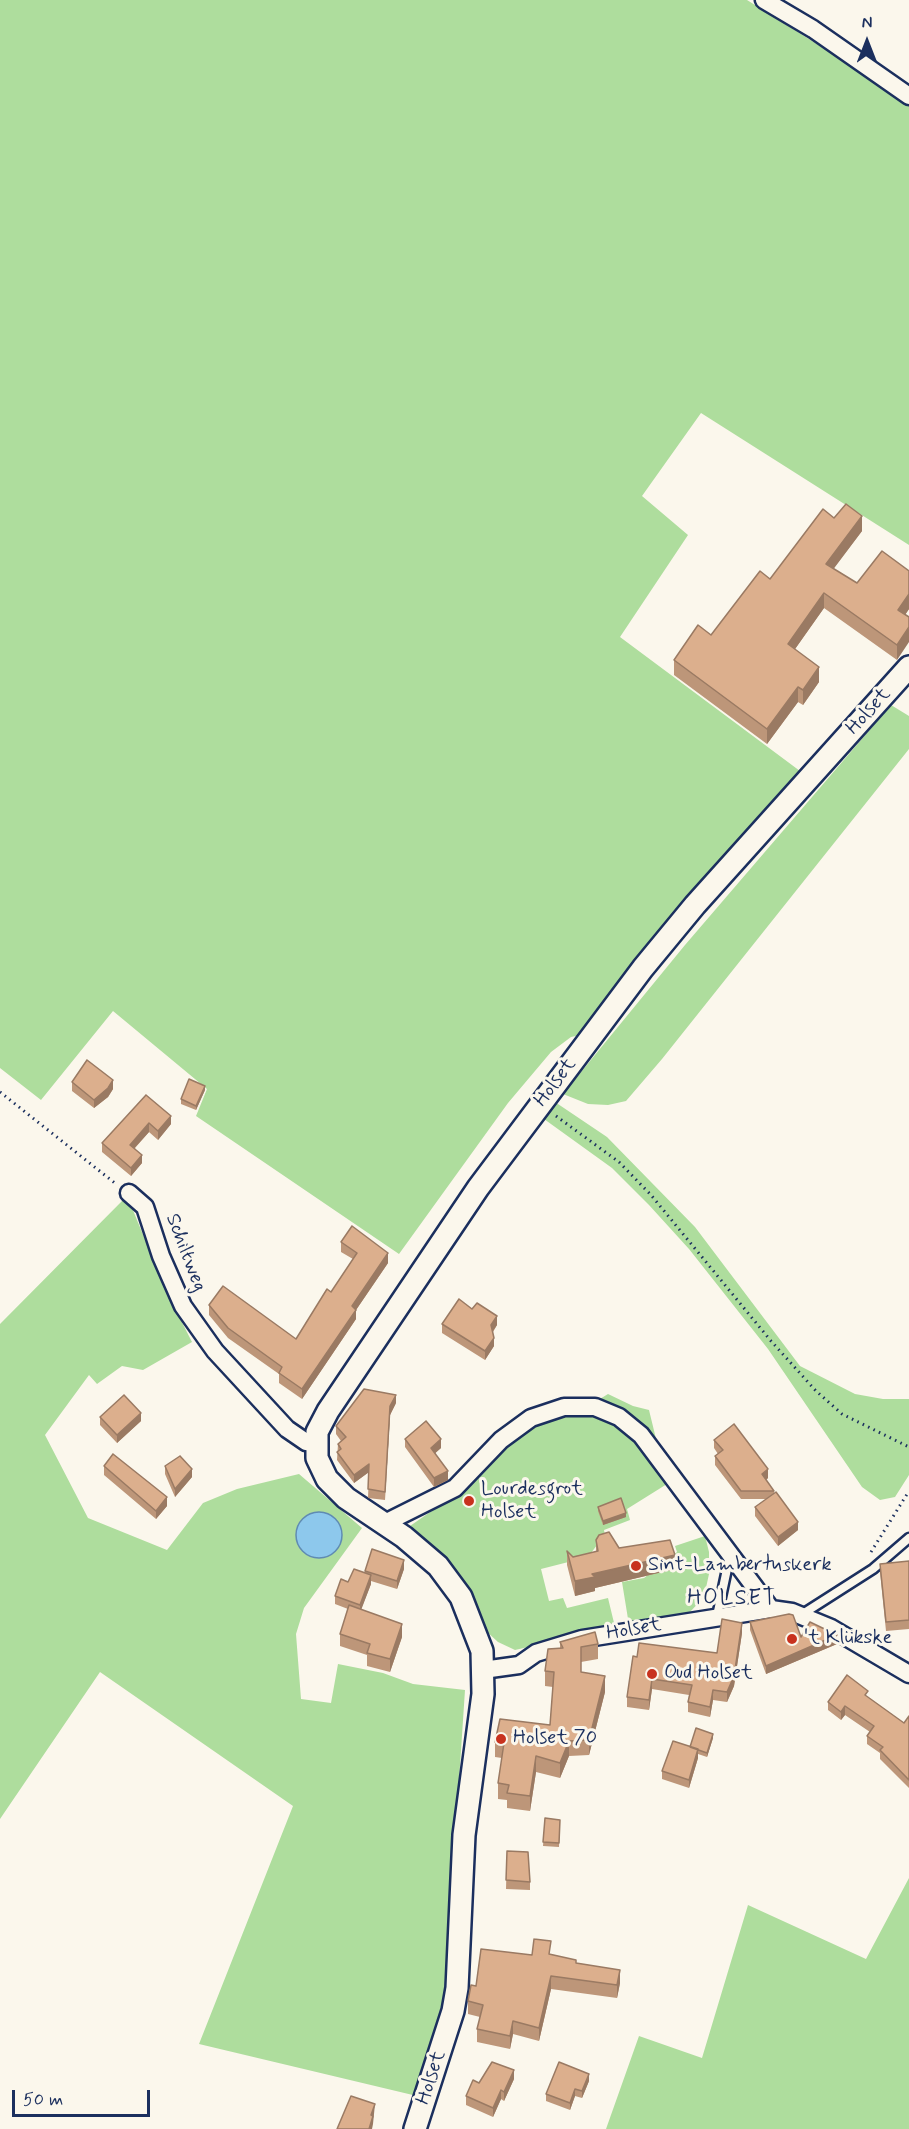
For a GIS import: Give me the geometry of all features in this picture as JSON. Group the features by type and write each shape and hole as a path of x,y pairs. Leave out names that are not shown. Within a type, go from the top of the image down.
{"street":[{"path":"764,0 813,29 909,96"},
{"name":"Holset","path":"415,2129 447,2033 457,1988 464,1835 480,1725 482,1651 476,1632 455,1588 438,1566 404,1537 335,1489 322,1469 315,1443 317,1432 328,1411 434,1251 643,968 695,905 909,667"},
{"name":"Schiltweg","path":"129,1193 145,1207 174,1288 183,1306 215,1351 287,1429 306,1442 315,1443"},
{"path":"383,1524 454,1488 501,1440 531,1418 553,1409 587,1407 613,1414 641,1435 771,1609"},
{"name":"Holset","path":"483,1670 519,1665 536,1653 582,1639 771,1609 801,1615 872,1650 909,1674"}],"lane":[{"path":"801,1615 853,1581 909,1538"},
{"path":"717,1616 730,1555"}],"path":[{"path":"0,1092 129,1193"},
{"path":"539,1106 619,1162 698,1250 798,1372 842,1414 909,1447"},
{"path":"853,1581 909,1491"}],"green space":[{"path":"0,0 747,0 909,102 909,545 701,413 642,496 688,535 620,637 804,774 590,1033 571,1037 551,1052 508,1103 399,1254 196,1116 207,1089 113,1011 41,1100 0,1068"},
{"path":"891,705 909,716 909,749 662,1059 626,1101 608,1105 588,1104 563,1094 685,945"},
{"path":"555,1102 607,1137 695,1227 800,1366 855,1394 883,1399 909,1399 909,1475 895,1497 880,1500 862,1487 768,1349 689,1249 649,1205 612,1168 544,1119"},
{"path":"124,1199 130,1203 167,1293 192,1342 143,1370 122,1366 97,1384 89,1375 45,1435 88,1518 167,1550 203,1503 237,1489 299,1474 362,1528 304,1608 296,1634 301,1699 331,1703 338,1664 383,1673 413,1684 465,1690 445,1992 417,2096 199,2044 293,1806 100,1672 0,1819 0,1324"},
{"path":"608,1394 633,1406 649,1410 667,1484 627,1509 630,1520 604,1530 606,1541 597,1545 588,1557 541,1569 549,1601 563,1598 567,1608 608,1598 615,1627 515,1650 498,1642 485,1630 479,1609 463,1583 440,1554 410,1526 472,1483 498,1454 530,1428 556,1417 577,1413"},
{"path":"705,1536 709,1552 709,1574 704,1597 690,1612 629,1625 622,1582 644,1578 677,1552 675,1546"},
{"path":"909,1878 909,2129 606,2129 639,2036 702,2058 748,1905 866,1959"}],"water":[{"path":"319,1512 335,1519 342,1535 335,1551 319,1558 303,1551 296,1535 303,1519"}],"building":[{"path":"846,504 862,516 826,564 857,583 882,551 909,571 909,594 898,610 909,617 909,627 897,645 824,593 788,644 819,667 803,690 798,687 767,729 674,660 698,625 711,635 760,571 770,579 823,509 834,518"},
{"path":"87,1060 113,1080 108,1088 94,1100 72,1082"},
{"path":"189,1079 205,1086 196,1106 181,1099"},
{"path":"146,1095 171,1116 158,1131 149,1123 130,1145 142,1155 131,1168 102,1143"},
{"path":"352,1226 388,1253 352,1306 356,1310 302,1389 279,1373 282,1367 228,1328 209,1305 223,1286 296,1339 327,1289 331,1292 357,1253 341,1242"},
{"path":"459,1299 472,1309 477,1303 497,1316 491,1325 494,1338 485,1351 442,1324"},
{"path":"364,1389 396,1395 390,1406 385,1492 368,1489 369,1464 354,1475 337,1452 341,1449 338,1444 346,1437 336,1426"},
{"path":"124,1395 141,1413 117,1435 100,1417"},
{"path":"426,1421 441,1439 431,1448 448,1471 434,1478 405,1439"},
{"path":"734,1424 768,1469 762,1474 774,1491 741,1491 715,1456 723,1450 714,1440"},
{"path":"113,1454 167,1497 156,1511 104,1466"},
{"path":"180,1456 192,1469 175,1489 165,1466"},
{"path":"776,1492 798,1522 778,1537 755,1507"},
{"path":"621,1498 626,1513 603,1521 598,1507"},
{"path":"609,1532 619,1548 670,1540 675,1555 592,1574 595,1577 575,1581 567,1551 573,1557 598,1551 596,1540 599,1535"},
{"path":"372,1549 404,1560 397,1581 365,1571"},
{"path":"909,1561 909,1620 886,1622 880,1564"},
{"path":"354,1569 371,1575 360,1605 335,1596 341,1579 348,1582"},
{"path":"349,1605 402,1624 390,1659 367,1653 370,1644 340,1634"},
{"path":"793,1615 801,1637 810,1622 837,1635 766,1666 750,1622"},
{"path":"722,1619 742,1623 734,1676 727,1692 713,1690 710,1707 688,1702 692,1685 652,1679 649,1700 627,1697 633,1656 637,1657 639,1643 717,1653"},
{"path":"595,1632 598,1644 581,1647 581,1672 605,1676 589,1740 569,1741 560,1763 536,1756 530,1796 507,1793 509,1785 498,1783 504,1743 495,1742 500,1719 550,1725 554,1672 545,1671 548,1649 563,1648 560,1642"},
{"path":"847,1675 868,1691 865,1695 904,1723 909,1716 909,1780 880,1750 883,1747 867,1736 874,1726 845,1706 841,1712 828,1702"},
{"path":"696,1728 713,1734 707,1753 690,1747"},
{"path":"673,1741 698,1749 689,1780 662,1771"},
{"path":"545,1818 560,1820 559,1843 543,1842"},
{"path":"507,1851 528,1852 530,1882 506,1880"},
{"path":"534,1939 551,1941 549,1954 576,1960 576,1963 620,1970 617,1985 551,1976 539,2028 513,2021 510,2036 477,2029 483,2005 468,2001 471,1985 476,1986 481,1949 532,1955"},
{"path":"492,2062 514,2070 504,2092 501,2090 493,2108 466,2096 473,2080 479,2083"},
{"path":"559,2062 589,2074 582,2091 575,2089 570,2103 546,2094"},
{"path":"351,2096 375,2104 369,2129 337,2129"}],"place":[{"name":"Lourdesgrot Holset","path":"469,1501"},
{"name":"Sint-Lambertuskerk","path":"636,1566"},
{"name":"'t Klükske","path":"792,1639"},
{"name":"Oud Holset","path":"652,1674"},
{"name":"Holset 70","path":"501,1739"}],"district":[{"name":"HOLSET","path":"732,1599"}]}
